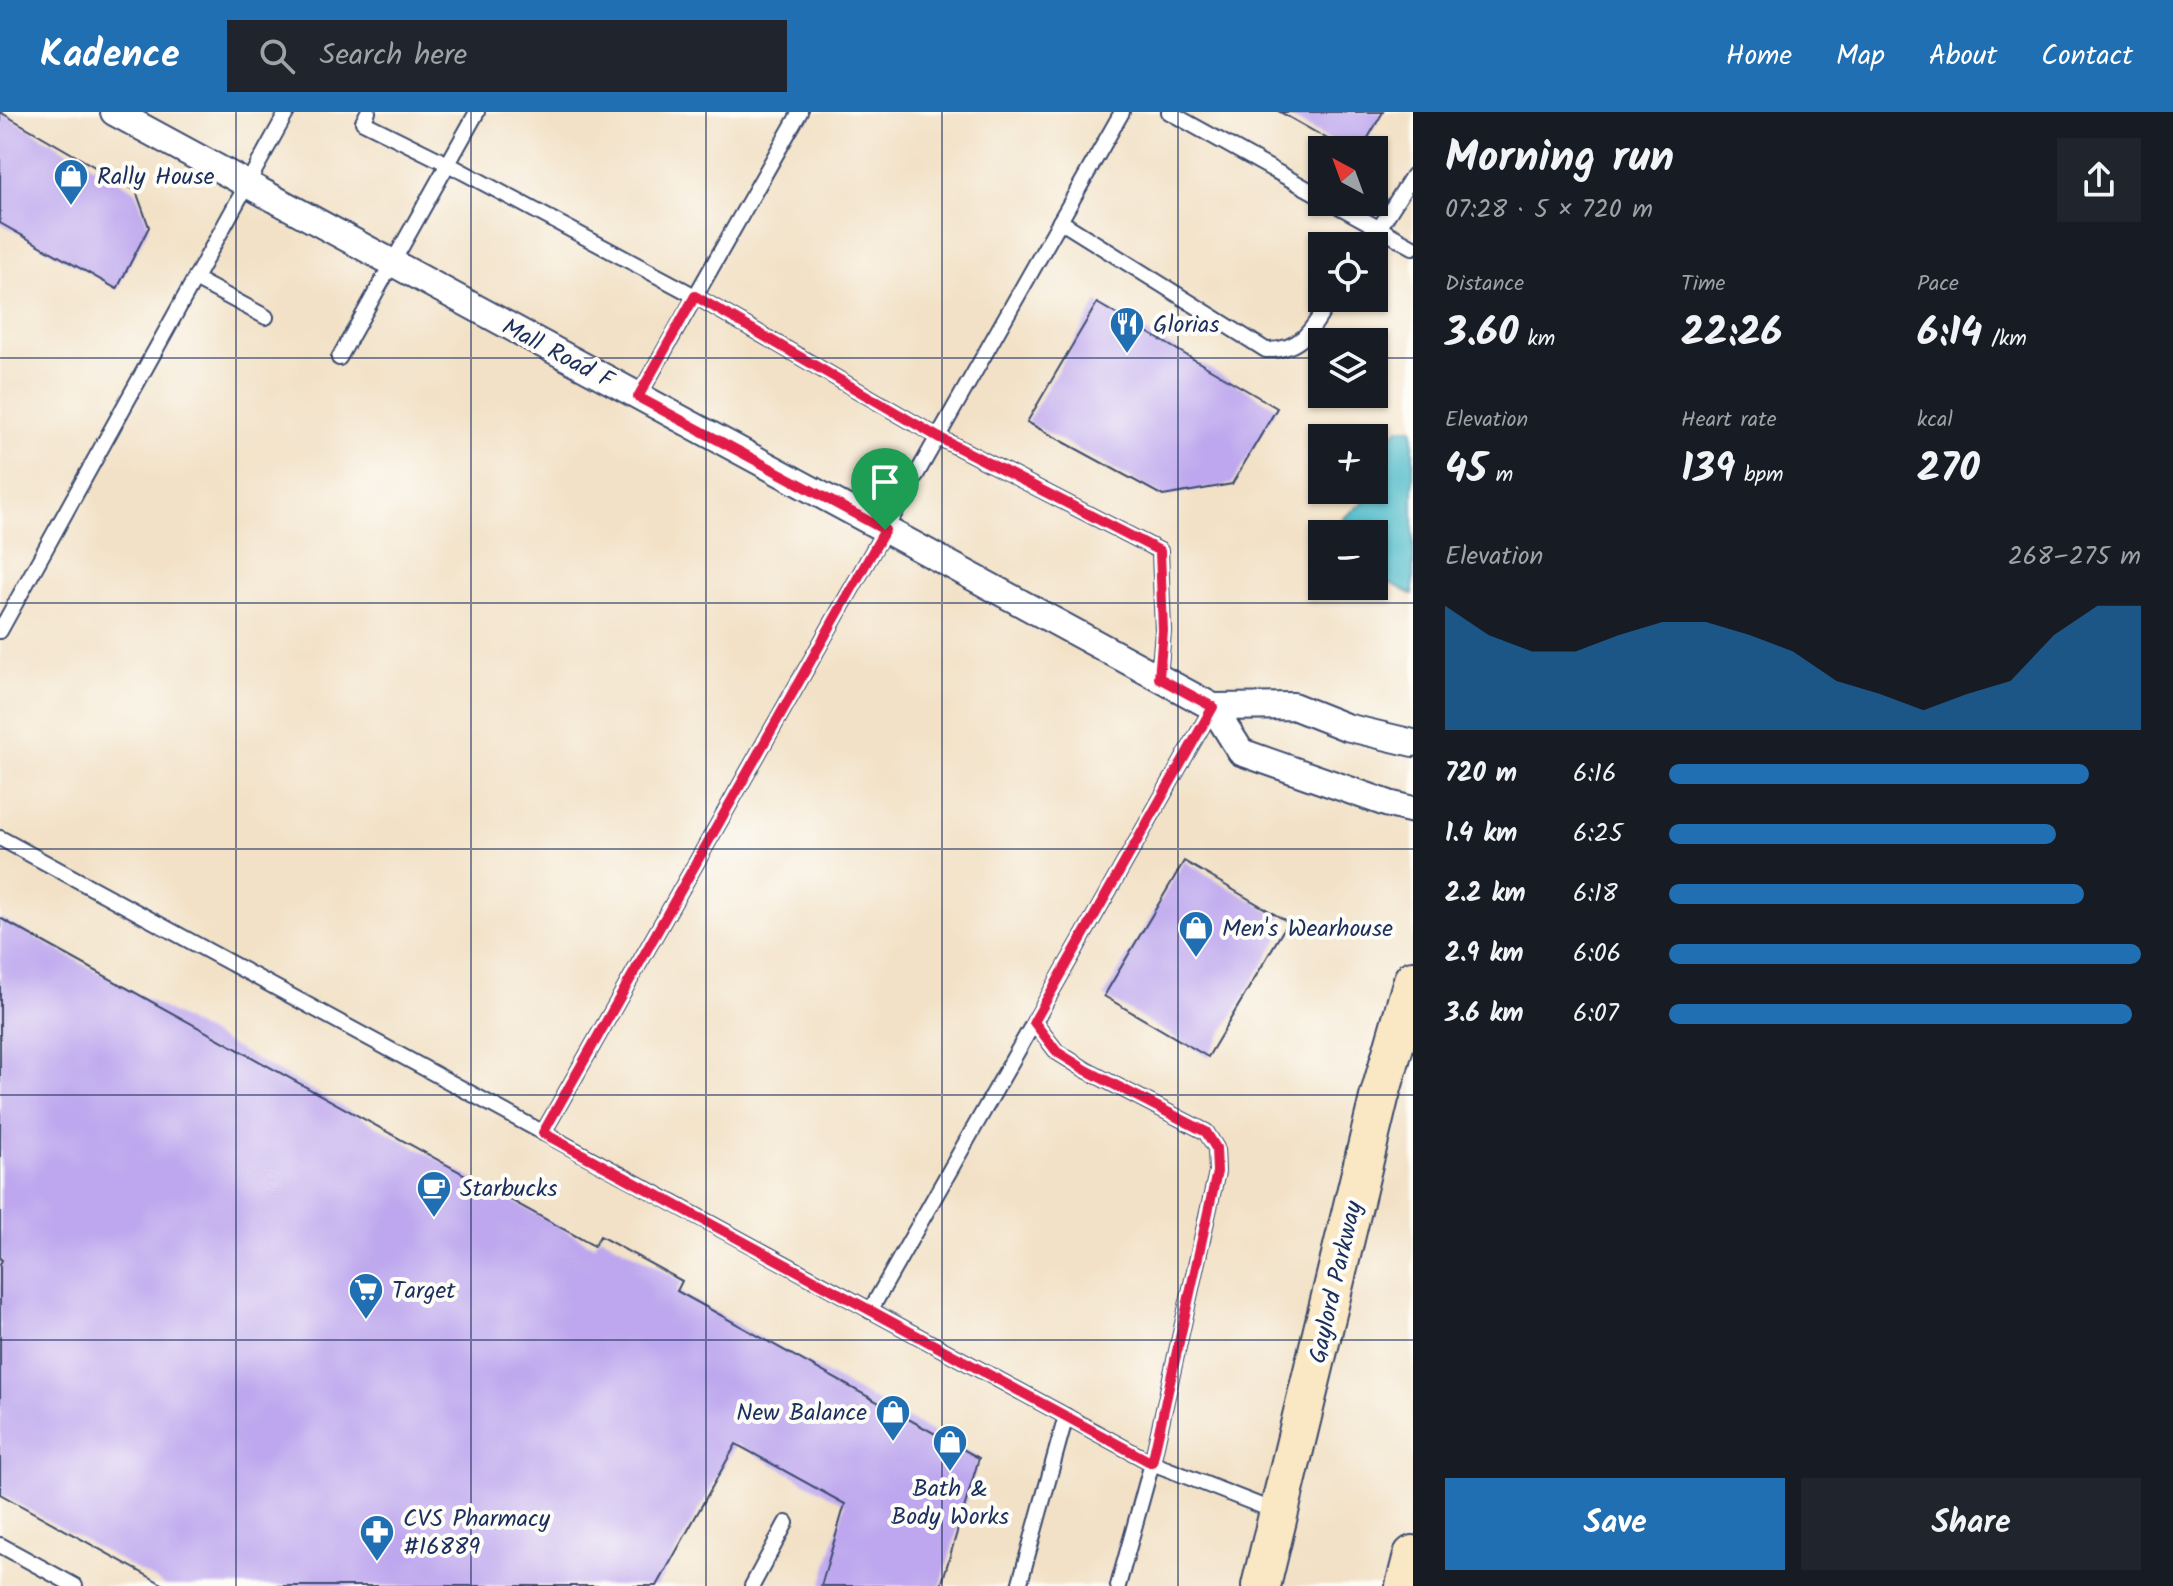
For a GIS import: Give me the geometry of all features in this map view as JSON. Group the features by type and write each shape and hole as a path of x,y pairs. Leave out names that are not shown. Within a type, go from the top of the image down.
{"street":[{"name":"Mall Road F","path":"114,112 1213,707 1293,706 1346,727 1413,743"},
{"name":"Mall Road F","path":"1213,707 1241,752 1413,810"},
{"name":"Gaylord Parkway","path":"1261,1586 1379,1098 1413,980"},
{"path":"1405,1586 1413,1555"}],"lane":[{"path":"0,631 287,112"},
{"path":"368,112 363,122 695,296 938,437 1160,551 1163,631 1159,678"},
{"path":"339,358 477,112"},
{"path":"638,397 800,112"},
{"path":"543,1133 1122,112"},
{"path":"1178,114 1308,189"},
{"path":"1378,232 1413,175"},
{"path":"1356,216 1413,247"},
{"path":"1060,221 1266,350 1282,351 1295,344 1311,331 1323,312"},
{"path":"195,279 266,317"},
{"path":"870,1311 1213,707"},
{"path":"0,838 1152,1463 1279,1513"},
{"path":"1034,1022 1057,1052 1206,1132 1216,1148 1217,1172 1152,1463 1118,1586"},
{"path":"1019,1586 1066,1416"},
{"path":"752,1586 786,1523"},
{"path":"0,1545 75,1586"}],"water":[{"path":"1399,428 1413,428 1413,595 1388,583 1388,520 1341,520 1361,504 1388,504 1388,438"}],"building":[{"name":"Rally House","path":"0,112 136,191 149,227 117,289 0,223"},
{"path":"1280,112 1383,112 1369,136 1322,136"},
{"name":"Glorias","path":"1097,303 1277,408 1232,484 1163,496 1027,422"},
{"name":"Men's Wearhouse","path":"1184,861 1288,922 1208,1057 1104,996"},
{"name":"Target","path":"0,918 594,1246 600,1236 682,1281 677,1291 979,1458 941,1586 821,1586 845,1504 736,1444 657,1586 166,1586 0,1494"}],"place":[{"name":"Rally House","path":"71,207"},
{"name":"Glorias","path":"1127,355"},
{"name":"Men's Wearhouse","path":"1196,959"},
{"name":"Starbucks","path":"434,1219"},
{"name":"Target","path":"366,1321"},
{"name":"New Balance","path":"893,1443"},
{"name":"Bath & Body Works","path":"950,1473"},
{"name":"CVS Pharmacy #16889","path":"377,1563"}],"route":[{"path":"695,296 938,437 1160,551 1163,631 1159,678 1213,707 1034,1022 1057,1052 1206,1132 1216,1148 1217,1172 1152,1463 543,1133 885,530 638,397 695,296"}]}
